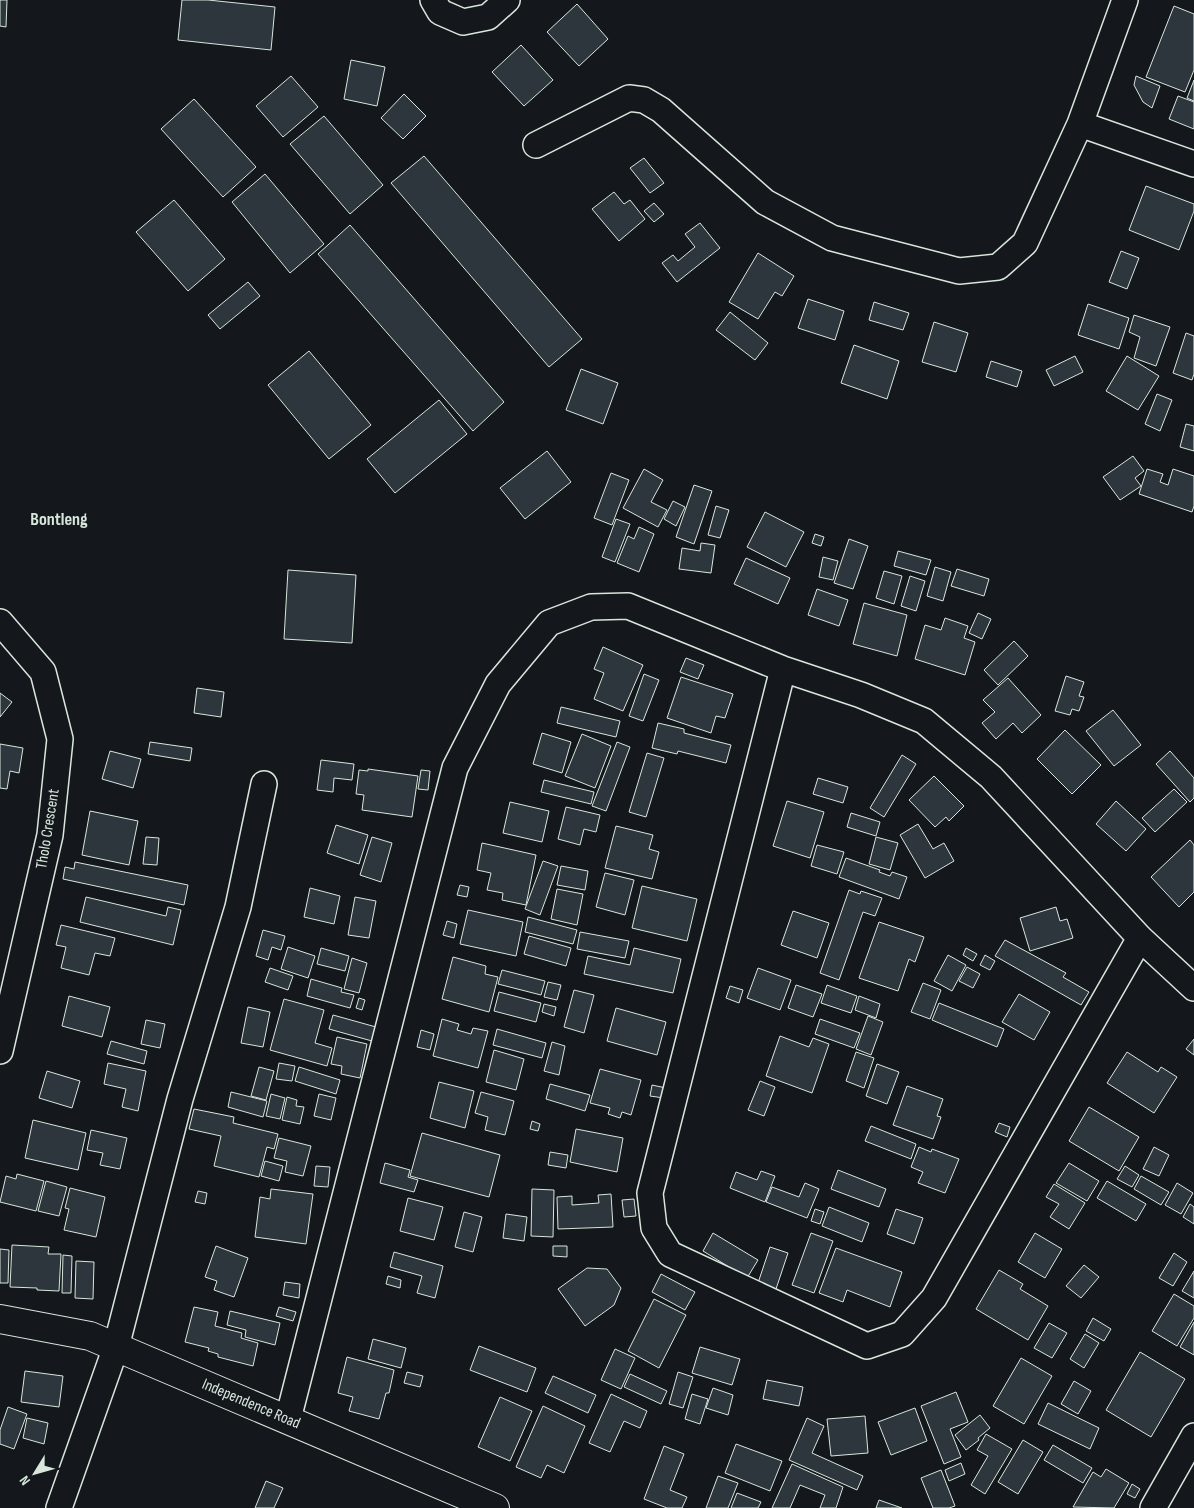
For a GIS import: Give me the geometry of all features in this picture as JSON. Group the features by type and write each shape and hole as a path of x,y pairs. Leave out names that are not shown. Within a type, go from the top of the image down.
{"street":[{"path":"433,0 440,12 463,22 488,17 507,0"},
{"path":"536,145 629,98 644,100 661,110 765,202 823,234 959,271 998,268 1025,242 1080,124 1125,0"},
{"path":"1080,124 1194,164"},
{"path":"288,1419 454,768 498,684 548,623 591,607 628,606 783,669 861,695 924,722 991,777 1140,938 1194,988"},
{"name":"Tholo Crescent","path":"0,622 43,672 60,739 50,835 0,1051"},
{"path":"783,669 650,1193 654,1228 670,1254 867,1346 902,1334 934,1298 1140,938"},
{"path":"59,1508 116,1347 180,1099 238,907 264,784"},
{"name":"Independence Road","path":"0,1319 90,1336 495,1508"},
{"path":"1153,1508 1194,1436"}],"building":[{"path":"0,0 7,0 6,27 0,26"},
{"path":"182,0 208,0 275,7 271,50 178,40"},
{"path":"577,4 608,39 579,66 547,32"},
{"path":"1174,6 1194,14 1194,70 1185,92 1146,77"},
{"path":"521,45 553,80 524,106 492,72"},
{"path":"351,60 385,67 377,106 344,99"},
{"path":"291,76 318,107 283,137 256,106"},
{"path":"1136,76 1160,86 1152,108 1143,102 1134,85"},
{"path":"1194,80 1194,101 1187,98"},
{"path":"404,94 426,116 403,139 381,118"},
{"path":"1178,96 1194,102 1194,129 1169,119"},
{"path":"194,99 256,167 223,197 161,129"},
{"path":"324,116 383,185 350,214 290,144"},
{"path":"424,156 582,339 549,367 391,183"},
{"path":"644,158 664,183 650,193 630,168"},
{"path":"265,174 324,244 290,273 232,202"},
{"path":"1146,186 1194,204 1194,211 1179,250 1129,230"},
{"path":"614,192 624,204 630,200 645,219 619,241 592,209"},
{"path":"174,200 225,259 188,291 136,232"},
{"path":"654,203 664,214 654,222 644,211"},
{"path":"700,223 720,248 677,282 662,263 673,255 678,261 695,247 685,234"},
{"path":"350,225 504,402 473,431 318,254"},
{"path":"1121,251 1139,258 1127,289 1109,282"},
{"path":"758,253 794,276 782,296 775,292 758,319 729,302"},
{"path":"248,282 260,296 220,329 208,315"},
{"path":"808,299 844,311 835,340 798,328"},
{"path":"874,302 909,313 903,330 869,320"},
{"path":"1088,304 1129,318 1119,349 1078,335"},
{"path":"730,312 768,343 755,360 716,330"},
{"path":"1134,315 1170,327 1156,366 1134,358 1140,337 1129,332"},
{"path":"934,322 968,333 956,372 922,362"},
{"path":"1186,333 1194,336 1194,374 1192,380 1173,373"},
{"path":"854,345 899,361 887,399 841,383"},
{"path":"309,351 371,425 329,459 268,385"},
{"path":"1075,356 1083,372 1054,386 1046,370"},
{"path":"1127,356 1159,376 1138,410 1106,391"},
{"path":"991,361 1022,371 1017,387 986,377"},
{"path":"581,369 618,383 603,424 566,410"},
{"path":"1157,394 1172,400 1160,431 1145,424"},
{"path":"439,400 467,434 395,493 367,459"},
{"path":"1186,424 1194,426 1194,451 1180,447"},
{"path":"547,451 571,482 525,519 500,488"},
{"path":"1133,456 1144,471 1135,478 1141,486 1120,500 1103,477"},
{"path":"644,469 663,480 651,502 667,510 658,527 623,508"},
{"path":"1147,469 1163,474 1160,482 1168,485 1173,469 1194,476 1194,506 1192,512 1139,494"},
{"path":"611,473 629,480 612,525 594,518"},
{"path":"694,485 712,491 694,544 676,537"},
{"path":"673,501 685,507 676,526 664,519"},
{"path":"716,506 729,510 720,538 708,535"},
{"path":"765,512 804,532 786,567 747,547"},
{"path":"616,519 630,524 615,562 602,557"},
{"path":"639,527 654,534 639,572 617,563 628,536 634,539"},
{"path":"815,534 824,537 821,546 812,543"},
{"path":"849,539 868,546 853,589 834,583"},
{"path":"701,543 715,545 711,573 679,569 682,548 700,551"},
{"path":"898,551 931,560 926,575 894,566"},
{"path":"823,557 838,561 833,580 819,577"},
{"path":"746,558 790,578 778,604 734,584"},
{"path":"935,567 951,572 943,601 927,596"},
{"path":"957,569 989,579 984,596 951,586"},
{"path":"288,570 356,575 352,643 284,639"},
{"path":"884,571 902,576 894,604 876,598"},
{"path":"910,576 925,581 916,611 901,606"},
{"path":"817,589 848,600 839,626 808,615"},
{"path":"864,603 907,615 897,656 853,644"},
{"path":"978,613 991,619 982,639 969,633"},
{"path":"945,618 968,626 964,638 975,642 965,675 915,659 925,625 941,630"},
{"path":"1014,641 1028,656 998,685 984,670"},
{"path":"603,647 643,665 623,711 594,699 604,673 594,669"},
{"path":"686,658 704,665 698,679 680,672"},
{"path":"644,674 659,680 643,721 629,716"},
{"path":"1066,676 1084,682 1079,696 1084,697 1079,711 1072,709 1070,715 1055,711"},
{"path":"681,677 733,694 725,718 716,716 711,733 667,718"},
{"path":"1008,678 1041,715 1022,733 1013,723 996,739 982,723 995,712 983,700"},
{"path":"197,688 224,692 221,717 194,713"},
{"path":"0,693 12,702 0,717"},
{"path":"561,707 620,721 616,737 557,723"},
{"path":"1113,710 1141,745 1114,766 1086,731"},
{"path":"658,723 684,729 684,733 731,745 726,763 678,751 677,754 652,748"},
{"path":"1065,730 1101,765 1072,794 1037,759"},
{"path":"542,733 571,742 562,773 533,764"},
{"path":"582,734 611,746 595,788 565,776"},
{"path":"150,742 192,748 190,761 148,754"},
{"path":"617,742 630,747 606,811 592,806"},
{"path":"0,744 23,748 19,773 10,771 7,789 0,788"},
{"path":"110,751 141,759 133,788 102,779"},
{"path":"1170,751 1194,778 1194,798 1190,802 1156,764"},
{"path":"647,753 664,758 646,817 629,812"},
{"path":"902,755 916,764 884,817 870,808"},
{"path":"321,760 354,764 352,780 334,778 333,792 317,790"},
{"path":"368,769 418,776 412,817 362,810 364,795 356,794 359,770 368,771"},
{"path":"421,770 430,771 428,790 418,789"},
{"path":"934,776 964,806 949,821 946,817 935,827 909,800"},
{"path":"818,778 848,787 843,803 813,794"},
{"path":"544,780 594,792 591,804 541,792"},
{"path":"1174,789 1187,802 1155,832 1142,818"},
{"path":"787,801 824,812 810,858 773,846"},
{"path":"1116,801 1146,829 1126,851 1096,824"},
{"path":"510,802 549,811 542,842 503,833"},
{"path":"566,807 600,815 596,832 584,829 580,845 558,839"},
{"path":"90,811 138,821 129,865 82,855"},
{"path":"851,813 880,822 876,836 847,827"},
{"path":"918,824 933,849 944,843 954,861 925,878 900,835"},
{"path":"336,825 368,835 359,864 327,853"},
{"path":"616,826 653,835 649,849 659,852 652,879 605,868"},
{"path":"146,837 159,838 157,865 143,864"},
{"path":"372,837 392,843 381,882 360,875"},
{"path":"876,837 898,843 890,870 869,864"},
{"path":"1190,840 1194,845 1194,892 1179,907 1151,877"},
{"path":"482,843 536,855 526,905 502,900 503,893 487,890 491,873 477,870"},
{"path":"817,845 844,852 837,874 811,866"},
{"path":"846,858 880,870 879,872 890,876 892,872 907,877 899,899 839,877"},
{"path":"543,861 558,866 540,915 525,909"},
{"path":"75,862 188,885 184,905 63,879 65,867 74,869"},
{"path":"561,866 588,871 585,890 557,885"},
{"path":"605,873 634,880 625,915 596,907"},
{"path":"460,885 469,887 467,897 457,895"},
{"path":"642,886 697,899 687,941 632,928"},
{"path":"310,888 340,896 334,924 304,917"},
{"path":"557,889 583,894 577,925 551,919"},
{"path":"849,890 860,894 861,891 882,898 875,916 863,912 839,980 820,973"},
{"path":"86,897 166,916 168,907 181,910 173,945 80,922"},
{"path":"355,897 376,901 369,938 348,935"},
{"path":"1056,907 1060,921 1067,919 1073,938 1030,951 1020,918"},
{"path":"468,910 523,922 516,956 460,944"},
{"path":"793,911 829,923 817,958 781,945"},
{"path":"528,917 577,930 573,944 525,932"},
{"path":"447,921 457,924 454,938 443,935"},
{"path":"879,922 924,937 915,962 909,959 898,991 859,978"},
{"path":"61,925 115,938 110,956 95,953 89,975 61,968 66,947 56,945"},
{"path":"263,930 285,936 281,950 272,947 268,960 256,956"},
{"path":"580,932 629,941 625,958 577,949"},
{"path":"529,936 571,948 566,966 524,954"},
{"path":"1005,940 1066,973 1063,977 1089,992 1081,1005 995,956"},
{"path":"288,947 315,956 308,978 281,969"},
{"path":"321,948 349,956 345,971 317,964"},
{"path":"634,948 681,959 673,993 584,974 588,956 630,965"},
{"path":"966,948 977,954 973,961 963,955"},
{"path":"948,955 966,965 952,991 934,981"},
{"path":"985,955 995,961 990,970 980,965"},
{"path":"453,957 486,966 485,974 498,977 489,1012 442,999"},
{"path":"352,958 367,963 359,993 344,989"},
{"path":"967,967 980,974 973,988 959,981"},
{"path":"270,968 293,976 288,990 265,982"},
{"path":"758,968 791,980 780,1010 747,998"},
{"path":"502,970 545,981 541,995 498,984"},
{"path":"311,979 342,988 341,992 354,995 350,1008 307,996"},
{"path":"548,982 561,985 557,1000 544,997"},
{"path":"923,983 941,990 930,1019 911,1012"},
{"path":"796,985 822,994 813,1017 788,1008"},
{"path":"827,985 857,996 851,1013 821,1003"},
{"path":"730,986 743,990 739,1003 726,998"},
{"path":"574,990 594,995 584,1033 564,1027"},
{"path":"499,992 541,1003 536,1022 494,1011"},
{"path":"1019,994 1050,1012 1034,1040 1002,1022"},
{"path":"69,996 110,1007 102,1037 62,1026"},
{"path":"859,996 880,1004 876,1018 855,1010"},
{"path":"359,998 365,1000 362,1010 356,1008"},
{"path":"284,999 324,1010 315,1043 332,1048 327,1066 270,1050"},
{"path":"939,1003 1004,1029 997,1047 932,1020"},
{"path":"544,1004 556,1007 554,1016 542,1012"},
{"path":"248,1007 270,1012 263,1047 241,1043"},
{"path":"616,1008 666,1022 657,1055 607,1041"},
{"path":"333,1015 376,1027 372,1041 329,1029"},
{"path":"868,1016 883,1022 871,1055 856,1049"},
{"path":"442,1019 459,1024 457,1030 471,1034 473,1028 488,1031 478,1068 433,1056"},
{"path":"820,1019 860,1033 854,1048 815,1034"},
{"path":"146,1020 165,1024 160,1048 141,1044"},
{"path":"497,1029 546,1043 542,1058 493,1045"},
{"path":"421,1030 434,1034 430,1050 417,1047"},
{"path":"780,1036 809,1047 813,1038 829,1044 812,1093 766,1076"},
{"path":"337,1037 367,1044 360,1078 341,1074 342,1066 331,1064"},
{"path":"1194,1039 1194,1055 1186,1049"},
{"path":"111,1041 147,1051 144,1064 107,1054"},
{"path":"552,1042 565,1046 559,1075 544,1071"},
{"path":"494,1050 524,1059 516,1090 486,1082"},
{"path":"856,1052 874,1058 864,1088 846,1081"},
{"path":"1127,1052 1158,1072 1161,1067 1177,1077 1154,1113 1107,1083"},
{"path":"108,1063 146,1071 138,1111 122,1107 126,1089 104,1084"},
{"path":"279,1063 295,1066 292,1081 276,1079"},
{"path":"877,1064 899,1072 887,1104 866,1096"},
{"path":"259,1067 274,1071 266,1100 251,1096"},
{"path":"299,1067 340,1080 336,1094 295,1081"},
{"path":"600,1069 641,1080 631,1115 622,1112 620,1118 608,1114 610,1108 590,1103"},
{"path":"47,1071 80,1081 72,1108 39,1098"},
{"path":"760,1081 775,1087 764,1116 748,1110"},
{"path":"439,1082 474,1091 465,1128 430,1118"},
{"path":"550,1084 590,1095 585,1111 546,1099"},
{"path":"652,1085 666,1088 664,1098 650,1096"},
{"path":"907,1086 943,1099 937,1116 941,1117 933,1139 893,1125"},
{"path":"231,1092 267,1101 263,1117 228,1107"},
{"path":"481,1092 514,1101 505,1135 485,1130 488,1117 475,1113"},
{"path":"271,1094 285,1098 280,1119 266,1116"},
{"path":"319,1094 336,1098 331,1120 314,1116"},
{"path":"287,1097 297,1100 296,1106 304,1107 300,1124 282,1120"},
{"path":"1089,1107 1139,1137 1119,1171 1069,1141"},
{"path":"194,1109 234,1117 233,1123 278,1134 274,1149 267,1147 259,1177 214,1166 221,1136 189,1129"},
{"path":"33,1120 86,1133 78,1170 25,1158"},
{"path":"532,1121 540,1124 538,1131 530,1129"},
{"path":"999,1123 1010,1127 1007,1137 995,1132"},
{"path":"871,1126 916,1144 911,1159 865,1141"},
{"path":"576,1129 623,1138 617,1172 570,1162"},
{"path":"91,1130 127,1138 120,1169 100,1165 103,1153 87,1150"},
{"path":"422,1133 500,1155 489,1197 410,1176"},
{"path":"279,1138 311,1146 303,1176 285,1172 287,1161 274,1158"},
{"path":"919,1147 931,1152 932,1149 959,1159 945,1193 918,1183 923,1172 911,1167"},
{"path":"1154,1147 1169,1155 1159,1176 1143,1169"},
{"path":"550,1152 568,1155 566,1168 548,1165"},
{"path":"265,1161 283,1166 279,1181 261,1176"},
{"path":"385,1163 410,1170 408,1177 418,1180 414,1192 380,1183"},
{"path":"1069,1163 1099,1181 1087,1201 1056,1183"},
{"path":"316,1166 330,1167 328,1187 314,1186"},
{"path":"1125,1166 1139,1175 1132,1187 1117,1179"},
{"path":"838,1170 886,1189 879,1207 831,1189"},
{"path":"761,1171 775,1176 765,1202 730,1188 736,1172 757,1180"},
{"path":"17,1174 44,1181 36,1211 0,1202 6,1176 16,1179"},
{"path":"1141,1176 1169,1192 1161,1205 1134,1189"},
{"path":"46,1181 67,1187 59,1216 38,1211"},
{"path":"1107,1181 1146,1204 1136,1221 1097,1198"},
{"path":"805,1183 819,1189 807,1218 766,1202 772,1187 799,1197"},
{"path":"1177,1183 1193,1193 1181,1214 1165,1205"},
{"path":"1054,1184 1085,1203 1069,1229 1050,1217 1059,1204 1046,1197"},
{"path":"70,1188 105,1197 96,1237 64,1230 69,1209 65,1208"},
{"path":"271,1189 313,1194 306,1244 255,1237 260,1197 270,1199"},
{"path":"532,1189 554,1190 553,1237 531,1236"},
{"path":"198,1191 207,1193 205,1204 195,1202"},
{"path":"611,1194 613,1227 558,1229 557,1197 572,1196 572,1205 599,1203 598,1195"},
{"path":"408,1198 443,1207 434,1240 400,1231"},
{"path":"634,1199 636,1216 624,1217 622,1200"},
{"path":"1190,1204 1194,1207 1194,1224 1183,1217"},
{"path":"829,1207 869,1223 862,1242 822,1226"},
{"path":"815,1209 824,1212 820,1224 811,1221"},
{"path":"896,1209 923,1218 914,1244 887,1234"},
{"path":"464,1212 482,1217 473,1252 455,1247"},
{"path":"506,1214 527,1217 524,1241 503,1238"},
{"path":"713,1233 758,1260 747,1278 703,1251"},
{"path":"811,1233 833,1241 814,1293 792,1285"},
{"path":"1035,1233 1062,1249 1045,1278 1018,1262"},
{"path":"12,1245 49,1247 48,1254 61,1254 59,1291 10,1287"},
{"path":"216,1246 248,1258 234,1297 214,1290 217,1281 205,1277"},
{"path":"553,1246 567,1246 567,1257 553,1256"},
{"path":"770,1247 788,1253 776,1289 758,1283"},
{"path":"836,1248 902,1272 890,1307 847,1290 843,1302 819,1293"},
{"path":"0,1249 9,1250 8,1283 0,1283"},
{"path":"394,1252 443,1266 435,1298 417,1293 422,1276 390,1267"},
{"path":"1174,1253 1187,1262 1173,1286 1159,1278"},
{"path":"63,1255 72,1256 71,1293 62,1293"},
{"path":"76,1261 94,1262 93,1299 75,1298"},
{"path":"1084,1265 1099,1277 1081,1298 1066,1286"},
{"path":"587,1268 607,1269 621,1288 614,1305 585,1326 558,1289"},
{"path":"999,1270 1023,1284 1020,1289 1048,1306 1028,1340 976,1309"},
{"path":"1194,1271 1194,1298 1182,1291"},
{"path":"661,1274 695,1292 685,1310 652,1292"},
{"path":"388,1276 401,1280 400,1288 386,1284"},
{"path":"285,1282 300,1284 299,1298 283,1295"},
{"path":"1174,1294 1194,1306 1194,1318 1177,1346 1152,1331"},
{"path":"654,1299 686,1315 659,1368 628,1351"},
{"path":"194,1307 218,1312 215,1326 242,1333 241,1338 258,1343 253,1366 218,1357 218,1354 208,1351 209,1348 185,1342"},
{"path":"279,1307 296,1312 293,1321 276,1316"},
{"path":"230,1311 280,1323 275,1345 245,1337 246,1330 227,1325"},
{"path":"1093,1318 1111,1329 1104,1341 1086,1331"},
{"path":"1194,1322 1194,1355 1180,1347"},
{"path":"1049,1323 1067,1333 1052,1358 1034,1348"},
{"path":"1085,1334 1099,1343 1084,1368 1070,1359"},
{"path":"373,1339 406,1348 401,1368 368,1359"},
{"path":"479,1346 536,1368 527,1392 470,1370"},
{"path":"700,1347 740,1359 732,1385 692,1373"},
{"path":"615,1349 635,1358 621,1389 601,1380"},
{"path":"1140,1352 1185,1379 1151,1437 1106,1410"},
{"path":"347,1357 394,1370 389,1393 386,1393 379,1419 349,1411 353,1397 338,1393"},
{"path":"1021,1358 1052,1376 1024,1424 993,1406"},
{"path":"25,1371 63,1376 59,1407 21,1402"},
{"path":"407,1372 423,1376 420,1387 404,1383"},
{"path":"678,1372 693,1377 683,1408 669,1404"},
{"path":"630,1374 667,1391 661,1404 624,1387"},
{"path":"553,1376 596,1395 588,1413 545,1393"},
{"path":"767,1380 803,1387 799,1406 763,1399"},
{"path":"1074,1381 1091,1391 1078,1414 1061,1404"},
{"path":"713,1388 733,1395 728,1415 706,1408"},
{"path":"956,1392 968,1422 950,1429 961,1457 944,1464 921,1406"},
{"path":"611,1394 647,1411 640,1428 624,1421 610,1452 589,1443"},
{"path":"692,1394 708,1399 700,1424 685,1419"},
{"path":"500,1397 532,1411 510,1461 478,1447"},
{"path":"1048,1403 1099,1428 1090,1449 1038,1424"},
{"path":"543,1406 585,1426 564,1473 547,1465 541,1478 516,1467"},
{"path":"8,1407 27,1414 14,1449 0,1444 0,1430"},
{"path":"915,1408 927,1441 891,1455 878,1422"},
{"path":"980,1415 990,1428 966,1450 955,1435"},
{"path":"865,1416 868,1453 831,1456 827,1419"},
{"path":"27,1418 48,1423 44,1444 23,1438"},
{"path":"807,1418 824,1426 812,1453 863,1476 857,1490 789,1460"},
{"path":"986,1434 1012,1449 985,1494 971,1485 988,1456 977,1450"},
{"path":"1023,1440 1043,1452 1018,1494 998,1482"},
{"path":"736,1444 782,1461 770,1491 725,1473"},
{"path":"1053,1445 1092,1468 1083,1483 1044,1460"},
{"path":"664,1446 684,1454 670,1490 687,1497 682,1508 667,1508 644,1499"},
{"path":"961,1463 965,1474 949,1481 945,1470"},
{"path":"792,1464 843,1487 836,1508 820,1508 825,1495 800,1485 790,1508 772,1508"},
{"path":"1106,1469 1129,1483 1114,1508 1073,1507 1093,1472 1101,1477"},
{"path":"941,1470 955,1506 933,1508 921,1478"},
{"path":"718,1476 738,1483 728,1508 706,1508"},
{"path":"266,1481 283,1488 274,1508 255,1508"},
{"path":"1132,1484 1140,1489 1135,1498 1127,1494"},
{"path":"737,1493 761,1502 758,1508 731,1508"},
{"path":"879,1500 902,1508 876,1508"}],"district":[{"name":"Bontleng","path":"59,519"}]}
